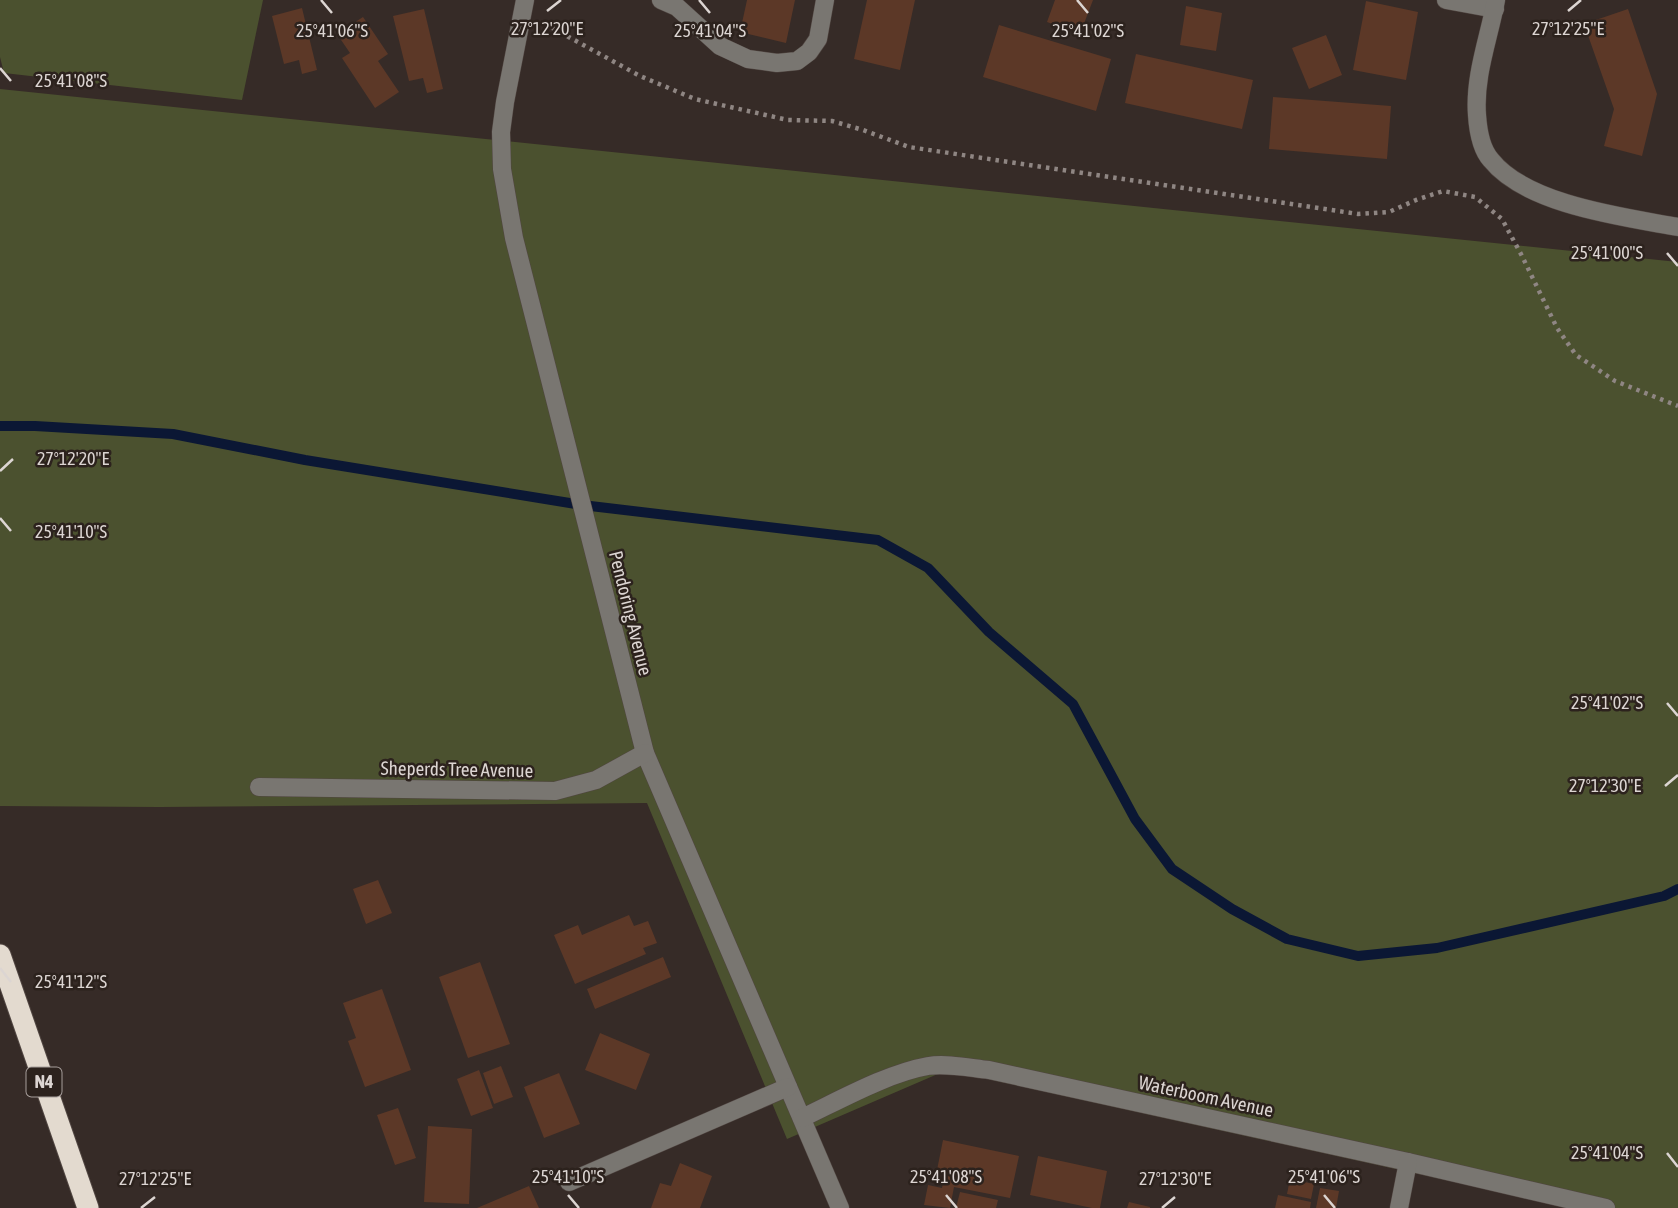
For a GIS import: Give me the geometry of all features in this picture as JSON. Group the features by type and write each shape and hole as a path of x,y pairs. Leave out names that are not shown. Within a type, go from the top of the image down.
{"highway":[{"name":"N4","path":"0,955 88,1208"}],"street":[{"path":"661,0 677,7 720,46 748,59 777,63 797,61 809,52 818,39 825,0"},
{"path":"1447,0 1495,4 1477,94 1480,137 1490,160 1526,188 1592,212 1678,227"},
{"name":"Pendoring Avenue","path":"524,6 501,132 502,169 514,238 645,753 841,1208"},
{"name":"Sheperds Tree Avenue","path":"259,787 555,791 596,780 645,753"},
{"name":"Waterboom Avenue","path":"802,1118 897,1074 930,1066 966,1067 1408,1162 1606,1208"},
{"path":"569,1182 788,1087"},
{"path":"1399,1208 1408,1162"}],"path":[{"path":"524,6 640,76 695,99 788,120 832,121 909,147 1358,214 1389,212 1443,191 1475,197 1502,219 1557,328 1576,355 1615,381 1678,406"}],"green space":[{"path":"0,0 263,0 242,100 4,73 0,57"},
{"path":"0,89 1678,262 1678,1208 1572,1208 947,1070 787,1139 647,803 0,806"}],"building":[{"path":"747,0 795,0 786,43 740,32"},
{"path":"867,0 915,0 900,70 854,59"},
{"path":"1055,0 1093,0 1080,34 1047,22"},
{"path":"1366,1 1418,12 1406,80 1353,70"},
{"path":"1186,6 1222,13 1216,51 1180,45"},
{"path":"302,8 317,70 302,74 299,60 284,64 272,16"},
{"path":"424,9 443,89 427,93 423,78 409,81 393,16"},
{"path":"1628,9 1657,94 1642,156 1604,146 1614,109 1584,24"},
{"path":"363,17 388,54 378,61 399,92 375,108 342,58 350,53 337,34"},
{"path":"999,25 1111,59 1096,111 983,77"},
{"path":"1326,35 1342,75 1309,89 1292,48"},
{"path":"1136,54 1253,80 1242,129 1125,103"},
{"path":"1273,97 1391,106 1387,159 1269,149"},
{"path":"378,880 392,913 366,924 353,889"},
{"path":"629,915 634,926 648,921 657,943 643,948 646,954 575,984 554,935 578,925 582,935"},
{"path":"663,957 671,977 595,1009 587,989"},
{"path":"480,962 510,1044 468,1058 439,977"},
{"path":"382,989 411,1070 365,1087 348,1041 356,1038 343,1003"},
{"path":"600,1033 650,1054 636,1090 585,1070"},
{"path":"501,1066 513,1097 494,1104 483,1073"},
{"path":"479,1070 493,1108 471,1116 457,1079"},
{"path":"559,1073 580,1124 544,1138 524,1087"},
{"path":"398,1108 416,1158 395,1165 377,1115"},
{"path":"428,1126 472,1129 469,1204 424,1202"},
{"path":"943,1140 1019,1156 1010,1198 954,1187 950,1208 924,1205 928,1185 942,1188 945,1172 937,1170"},
{"path":"1038,1156 1107,1171 1100,1208 1030,1195"},
{"path":"680,1163 712,1176 700,1208 651,1208 660,1183 671,1186"},
{"path":"1290,1179 1314,1184 1311,1199 1287,1194"},
{"path":"529,1186 539,1208 477,1208"},
{"path":"1320,1188 1339,1191 1336,1208 1316,1208"},
{"path":"960,1192 998,1200 996,1208 956,1208"},
{"path":"1278,1195 1311,1202 1310,1208 1275,1208"},
{"path":"1129,1202 1150,1207 1150,1208 1127,1208"}],"waterway":[{"path":"0,426 173,434 305,460 582,505 878,540 928,568 989,632 1073,704 1135,819 1172,869 1232,909 1287,939 1358,956 1437,948 1664,896 1678,889"}]}
